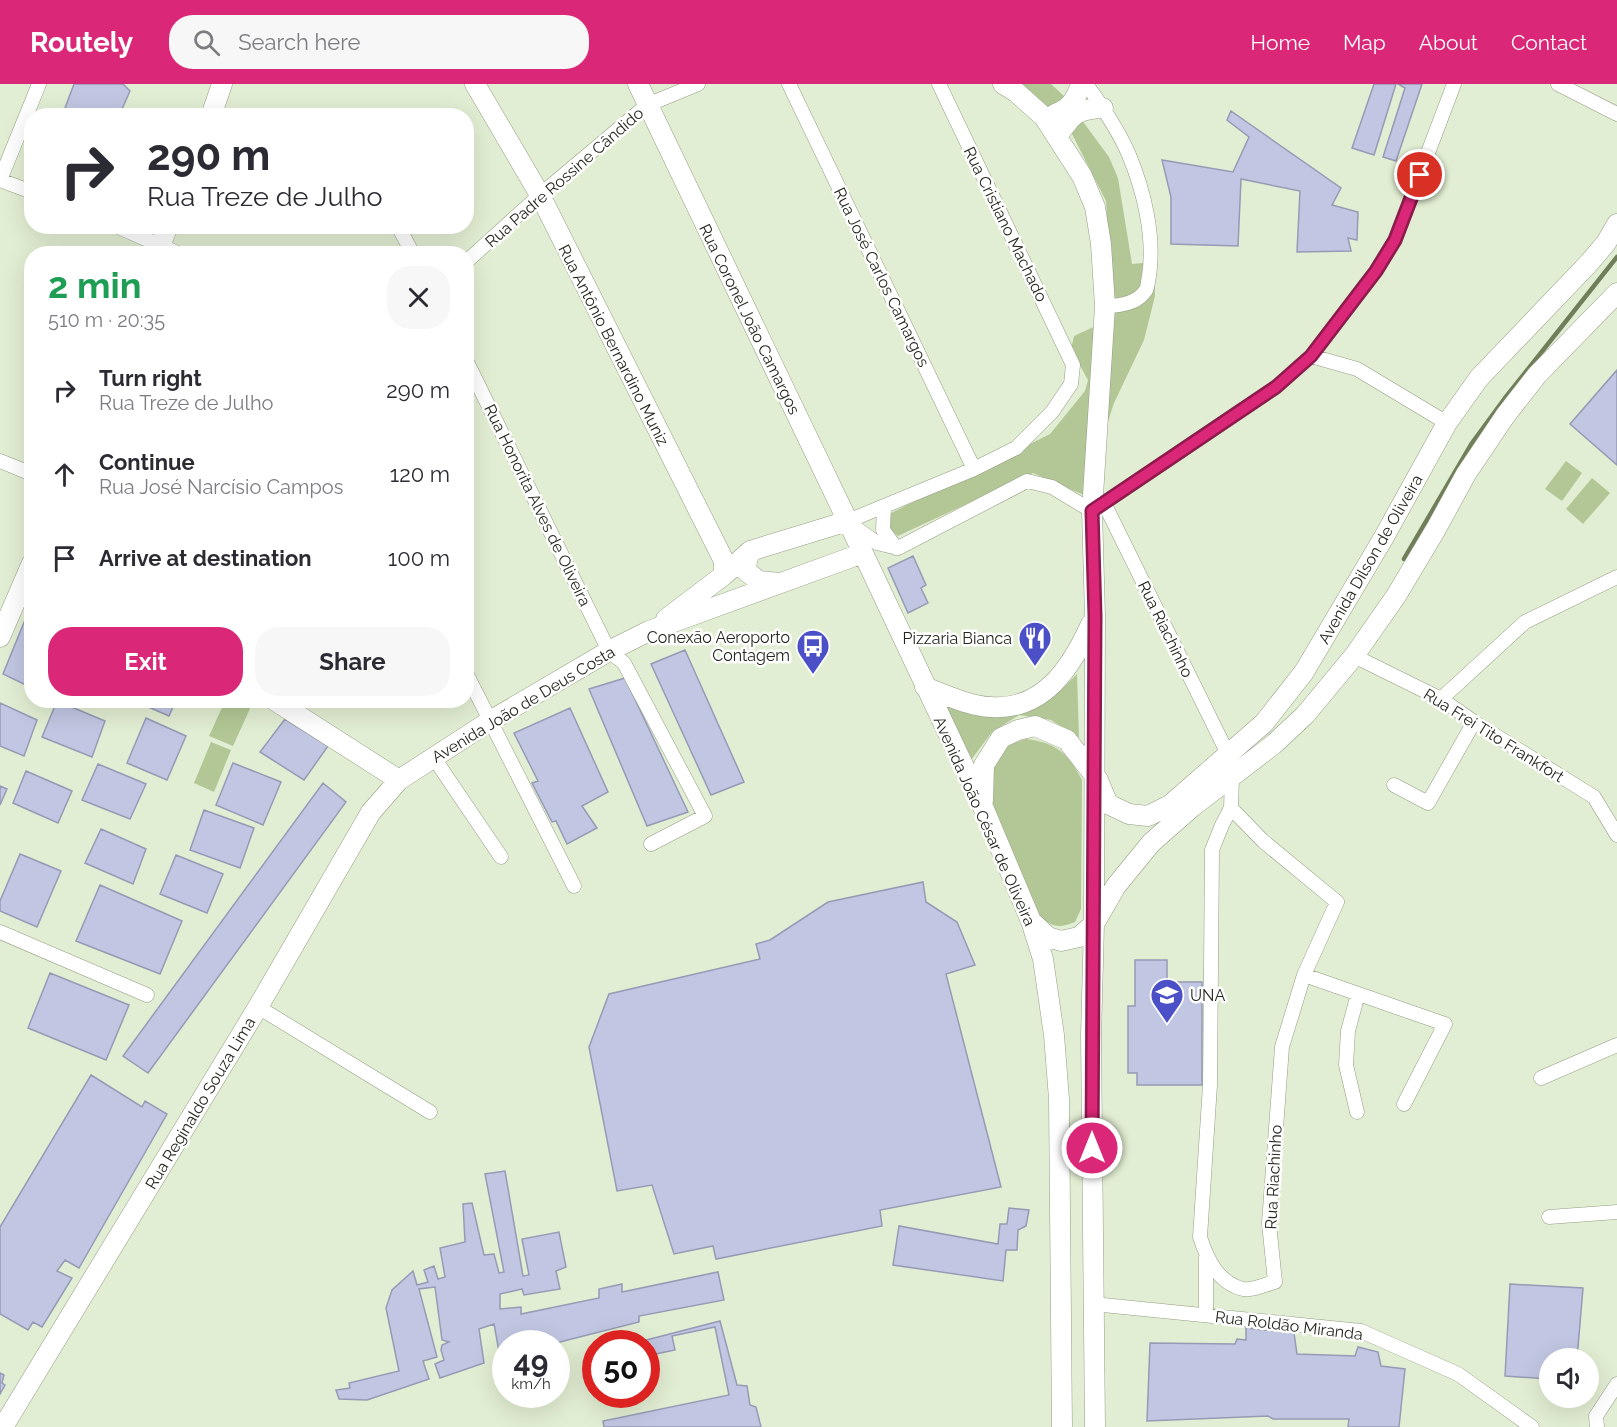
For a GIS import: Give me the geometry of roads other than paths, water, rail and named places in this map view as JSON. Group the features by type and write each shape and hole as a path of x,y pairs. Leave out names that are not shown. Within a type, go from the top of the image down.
{"main road":[{"path":"214,108 222,84"},
{"name":"Rua Antônio Bernardino Muniz","path":"475,84 540,195 724,561 724,575"},
{"name":"Rua Coronel João Camargos","path":"638,84 863,553"},
{"path":"1003,84 1016,92 1044,117 1082,176 1095,207 1101,244 1105,306 1095,616 1092,1025 1095,1427"},
{"path":"1044,117 1067,110 1077,96 1081,84"},
{"path":"1057,137 1071,117 1086,109 1103,108"},
{"name":"Avenida Dilson de Oliveira","path":"1094,774 1108,804 1129,814 1148,816 1170,805 1264,723 1304,672 1384,537 1447,423 1479,378 1589,263 1606,243 1617,224"},
{"name":"Avenida Dilson de Oliveira","path":"1094,924 1116,886 1150,843 1192,807 1274,744 1305,715 1354,656 1396,596 1466,474 1505,416 1537,375 1617,293"},
{"name":"Avenida João de Deus Costa","path":"649,631 724,575 750,551 848,521"},
{"path":"750,551 747,571 759,581 782,583"},
{"name":"Avenida João de Deus Costa","path":"399,780 609,651 649,631 863,553"},
{"name":"Avenida João César de Oliveira","path":"863,553 982,807 1030,921 1043,959 1054,1035 1059,1099 1062,1427"},
{"path":"724,575 746,582 761,591"},
{"path":"0,637 24,595"},
{"path":"925,687 954,699 992,707 1026,704 1054,683 1076,656 1095,616"},
{"path":"286,708 399,780"},
{"path":"982,807 984,765 1001,738 1018,730 1035,726 1067,740 1094,774"},
{"name":"Rua Reginaldo Souza Lima","path":"3,1427 258,1007 372,812 399,780"},
{"path":"1030,921 1047,937 1061,941 1079,937 1094,924"}],"street":[{"path":"29,108 39,84"},
{"name":"Rua Padre Rossine Cândido","path":"474,255 540,195 647,105 698,84"},
{"name":"Rua José Carlos Camargos","path":"789,84 975,469"},
{"name":"Rua Cristiano Machado","path":"939,84 1073,365"},
{"path":"1086,84 1103,108 1129,154 1144,203 1151,260 1147,289 1137,298 1120,306 1105,306"},
{"path":"848,521 877,543 898,548 1027,481 1052,487 1098,507 1276,387 1311,356 1376,271 1395,240 1454,84"},
{"path":"1558,84 1617,114"},
{"path":"24,121 0,180 24,189"},
{"path":"131,234 153,246"},
{"path":"1311,356 1357,369 1447,423"},
{"name":"Avenida João de Deus Costa","path":"848,521 975,469 1016,448 1053,412 1071,384 1073,365"},
{"name":"Rua Honorita Alves de Oliveira","path":"474,376 609,651 624,663 705,816 651,844"},
{"path":"0,461 24,471"},
{"path":"884,506 883,530 896,548"},
{"name":"Rua Riachinho","path":"1098,507 1228,754"},
{"path":"1441,699 1525,622 1617,577"},
{"name":"Rua Frei Tito Frankfort","path":"1354,656 1441,699 1594,797 1617,835"},
{"path":"474,689 574,886"},
{"path":"1394,785 1428,803 1474,722"},
{"path":"434,758 501,857"},
{"name":"Rua Riachinho","path":"1231,808 1263,841 1337,902 1304,975 1282,1047 1269,1223 1275,1282 1245,1289 1223,1280 1206,1257 1200,1237 1210,1085 1212,850 1231,808 1232,777"},
{"path":"0,933 147,995"},
{"path":"1304,975 1445,1024 1404,1104"},
{"path":"1357,1112 1346,1065 1348,1032 1358,994"},
{"path":"258,1007 430,1112"},
{"path":"1541,1078 1617,1045"},
{"path":"1549,1217 1617,1212"},
{"path":"1206,1257 1206,1315"},
{"name":"Rua Roldão Miranda","path":"1093,1304 1361,1331 1458,1374 1532,1427"},
{"path":"1597,1427 1596,1416 1617,1384"}],"waterway":[{"path":"1404,559 1472,443 1617,257"}],"place":[{"name":"Pizzaria Bianca","path":"1035,667"},
{"name":"Conexão Aeroporto Contagem","path":"813,675"},
{"name":"UNA","path":"1167,1024"}]}
